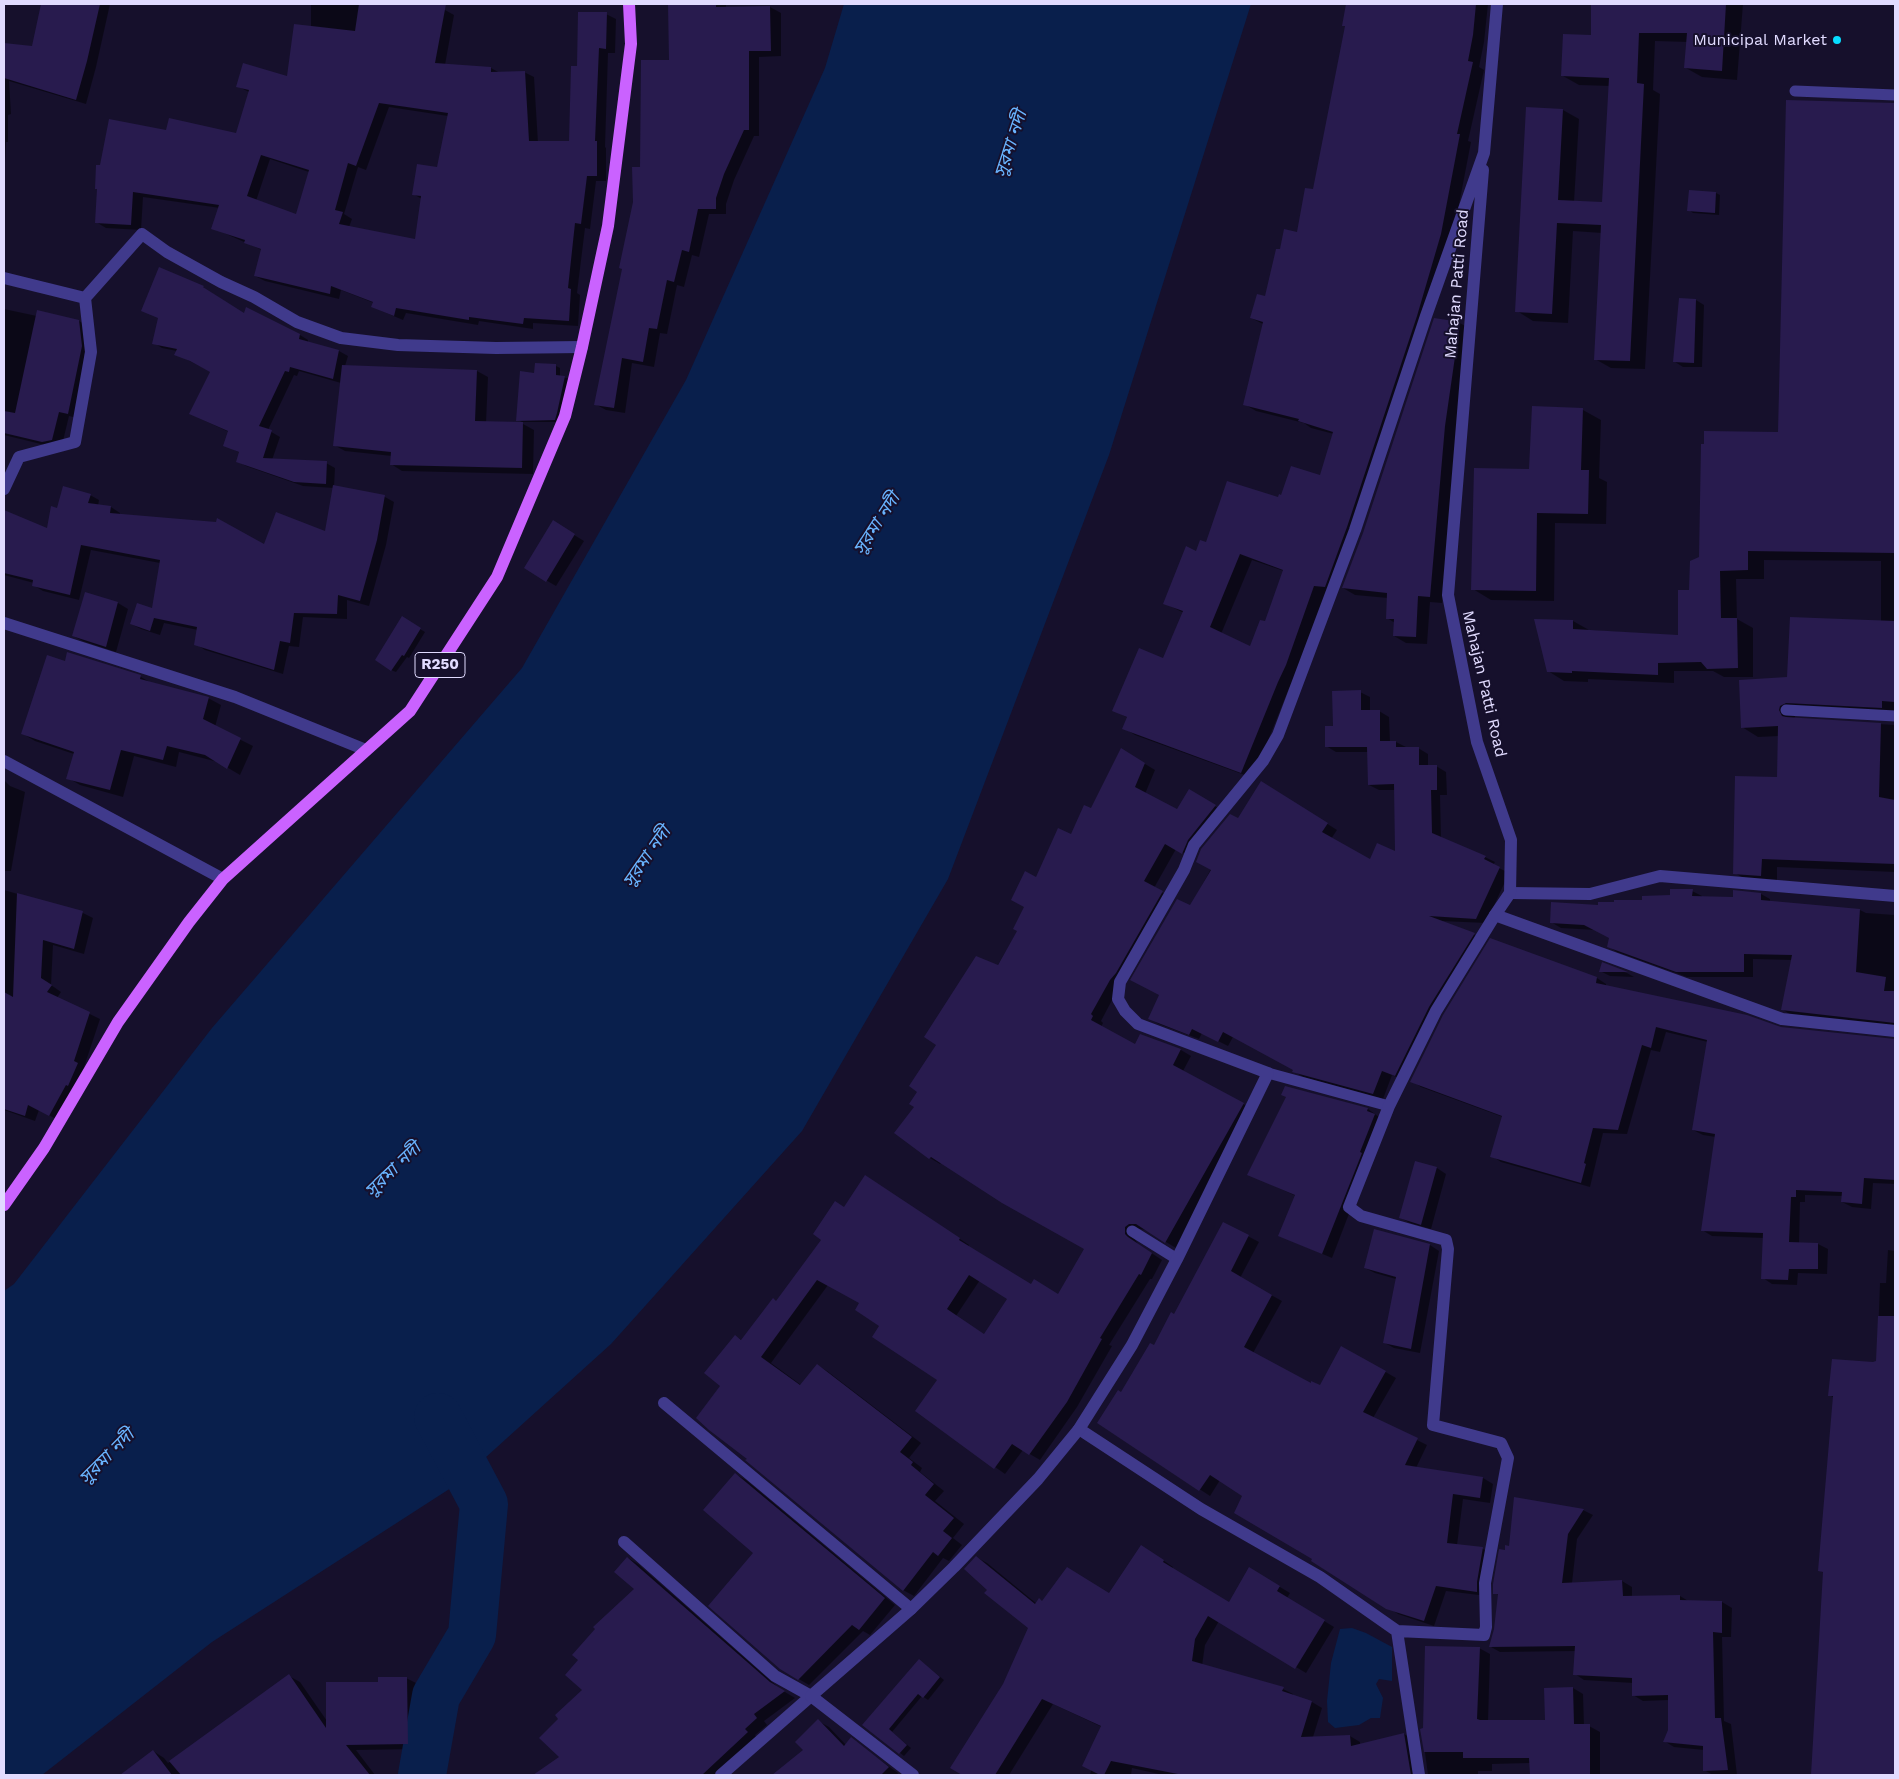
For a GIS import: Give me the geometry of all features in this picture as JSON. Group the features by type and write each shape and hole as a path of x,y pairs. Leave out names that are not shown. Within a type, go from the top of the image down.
{"main road":[{"name":"R250","path":"4,1205 44,1148 118,1022 189,922 223,879 410,711 497,576 566,416 608,226 631,44 629,4"}],"street":[{"path":"721,1775 911,1609 1038,1479 1078,1428 1132,1345 1177,1259 1268,1073 1138,1024 1125,1011 1118,999 1120,982 1184,870 1194,845 1258,768 1278,735 1355,530 1426,316 1484,153 1497,4"},
{"name":"Mahajan Patti Road","path":"1484,153 1448,595 1478,742 1510,840 1510,893"},
{"path":"4,489 19,458 76,442 91,352 85,298 142,234 167,252 221,282 254,297 296,322 340,338 398,345 496,348 582,346"},
{"path":"4,278 85,298"},
{"path":"4,623 236,697 366,750"},
{"path":"4,761 223,879"},
{"path":"1078,1428 1200,1509 1320,1578 1397,1631 1484,1635 1486,1627 1485,1583 1508,1458 1501,1443 1433,1425 1448,1249 1446,1240 1361,1216 1350,1207 1389,1106 1436,1011 1510,893 1590,894 1660,876 1895,896"},
{"path":"1495,915 1782,1019 1895,1031"},
{"path":"664,1403 911,1609"},
{"path":"624,1542 775,1676 811,1696 913,1775"},
{"path":"1397,1631 1419,1775"}],"lane":[{"path":"1795,91 1895,95"},
{"path":"1786,710 1895,716"},
{"path":"1268,1073 1389,1106"},
{"path":"1132,1231 1177,1259"}],"water":[{"name":"সুরমা নদী","path":"844,4 1251,4 1109,455 948,879 802,1131 611,1344 454,1486 212,1642 42,1775 4,1775 4,1291 14,1284 212,1028 522,668 686,380 825,68"},
{"path":"1352,1628 1392,1647 1392,1681 1379,1679 1376,1684 1383,1698 1380,1718 1371,1718 1359,1725 1335,1728 1328,1722 1327,1701 1331,1663 1340,1629"}],"building":[{"path":"41,4 100,4 76,100 4,78 4,43 32,46"},
{"path":"359,4 446,4 435,63 491,67 491,72 525,71 529,141 569,141 571,66 577,66 578,12 607,12 606,49 599,48 595,141 597,141 597,176 587,176 581,224 575,223 568,288 571,289 569,321 524,318 523,324 469,317 469,320 396,308 394,316 371,307 373,302 331,286 330,294 254,276 261,249 244,243 245,240 211,229 219,205 133,192 131,225 95,223 96,165 100,165 109,119 166,130 169,118 236,133 249,90 236,87 243,63 287,76 294,24 355,31","holes":["379,103 448,113 437,167 417,164 412,195 421,196 415,239 339,224 343,212 335,210 348,163 356,166","261,155 309,170 296,214 247,196"]},
{"path":"668,4 716,4 716,7 770,6 771,51 749,51 749,130 744,130 724,174 716,198 716,209 698,209 689,252 682,250 674,282 667,280 657,329 649,328 643,362 622,358 614,408 594,405 622,269 619,268 633,202 632,167 640,167 641,60 669,60"},
{"path":"1346,4 1476,4 1468,61 1473,62 1457,134 1460,134 1441,234 1417,316 1347,527 1325,587 1314,586 1286,665 1241,773 1122,729 1127,717 1112,711 1139,648 1163,658 1183,611 1163,604 1186,546 1196,551 1200,540 1206,542 1227,481 1278,497 1279,494 1281,495 1291,466 1320,475 1333,432 1298,421 1299,419 1243,405 1263,322 1250,318 1257,294 1265,296 1276,249 1280,249 1284,229 1297,232 1305,188 1313,189 1345,26 1342,26","holes":["1240,554 1283,570 1265,621 1260,620 1250,646 1210,627"]},
{"path":"1591,4 1726,4 1722,71 1684,68 1687,33 1639,33 1637,83 1644,84 1630,361 1594,360 1601,225 1557,223 1552,314 1515,312 1526,107 1563,109 1558,200 1602,202 1609,78 1561,76 1563,34 1591,35"},
{"path":"1786,100 1895,103 1895,553 1748,551 1748,570 1720,571 1721,618 1737,618 1738,668 1707,669 1701,662 1658,663 1658,675 1572,671 1572,673 1547,672 1534,619 1573,620 1573,629 1678,635 1678,590 1689,590 1690,561 1699,557 1701,444 1704,444 1704,431 1778,432"},
{"path":"1689,190 1716,192 1715,213 1687,211"},
{"path":"159,267 204,286 244,313 246,307 300,334 299,339 339,350 333,379 290,367 289,372 285,371 259,426 272,430 263,458 327,461 326,484 294,482 236,462 239,452 223,446 228,431 189,414 210,372 174,355 177,349 152,344 158,318 141,311"},
{"path":"1679,298 1696,299 1694,363 1673,362"},
{"path":"37,310 79,320 82,346 68,414 59,412 52,440 42,442 4,433 4,411 15,413"},
{"path":"1434,318 1460,322 1445,426 1430,597 1418,596 1416,637 1393,636 1394,619 1386,619 1387,593 1342,588 1363,533"},
{"path":"535,363 556,364 556,375 565,376 555,420 516,421 520,371 534,373"},
{"path":"342,365 477,370 475,421 523,422 522,468 390,465 391,452 333,446"},
{"path":"1532,406 1583,408 1581,470 1589,470 1588,514 1537,513 1536,591 1471,590 1474,468 1529,469"},
{"path":"333,485 385,495 377,540 360,601 338,595 337,614 294,613 290,643 280,641 274,670 194,645 197,627 154,618 150,631 130,624 137,603 152,608 160,560 81,545 70,595 32,586 33,580 4,573 4,510 47,528 51,506 57,508 63,486 91,494 88,503 111,506 110,513 216,522 217,518 264,544 276,512 325,531"},
{"path":"553,520 575,534 546,582 524,568"},
{"path":"85,592 118,602 106,647 72,636"},
{"path":"402,616 421,628 404,656 402,655 391,671 375,660"},
{"path":"1790,617 1895,621 1895,702 1882,701 1882,708 1786,703 1780,706 1779,710 1782,716 1786,717 1881,723 1879,797 1895,800 1895,864 1762,859 1761,876 1733,874 1735,776 1777,777 1778,726 1741,728 1739,680 1787,677"},
{"path":"67,652 141,675 140,679 209,697 203,719 241,738 227,769 205,755 167,746 163,760 121,750 110,790 66,779 74,752 21,734 47,655 65,661"},
{"path":"1361,690 1361,710 1380,710 1380,741 1396,741 1396,747 1419,747 1419,765 1437,765 1437,790 1431,790 1432,833 1486,856 1484,859 1500,867 1476,919 1429,916 1475,933 1429,1007 1395,1076 1382,1071 1373,1094 1292,1072 1293,1070 1223,1032 1218,1042 1192,1029 1189,1035 1148,1019 1159,995 1130,980 1177,899 1190,905 1211,870 1196,862 1201,849 1230,814 1238,818 1261,781 1328,823 1322,832 1370,859 1377,843 1395,851 1394,784 1368,785 1367,747 1325,747 1325,726 1333,726 1332,691"},
{"path":"1121,748 1145,763 1135,787 1177,809 1189,789 1216,805 1188,840 1182,854 1165,844 1144,881 1163,891 1091,1014 1093,1016 1091,1020 1135,1044 1140,1034 1181,1049 1173,1065 1244,1103 1165,1243 1136,1224 1129,1224 1125,1227 1125,1234 1128,1237 1152,1253 1141,1275 1139,1274 1100,1338 1102,1339 1067,1402 1029,1455 1012,1444 994,1469 915,1411 937,1380 872,1337 879,1326 855,1310 859,1303 817,1280 761,1357 800,1385 817,1364 912,1437 900,1452 913,1462 911,1465 934,1484 925,1495 954,1518 943,1531 952,1538 938,1556 933,1552 903,1591 696,1418 720,1386 704,1373 735,1335 741,1340 773,1298 776,1301 821,1240 813,1234 835,1201 844,1207 865,1175 960,1238 959,1240 1031,1284 1034,1279 1058,1294 1084,1249 1002,1203 931,1157 929,1159 894,1133 914,1107 909,1104 917,1092 909,1086 936,1045 924,1037 976,956 998,965 1017,931 1013,929 1024,907 1011,900 1025,871 1036,877 1058,828 1071,834 1084,805 1091,808","holes":["969,1275 1007,1299 984,1334 947,1309"]},
{"path":"1670,889 1693,889 1692,896 1733,897 1733,890 1761,893 1761,900 1860,909 1856,972 1886,977 1884,991 1895,991 1895,1023 1781,1010 1792,955 1744,954 1744,972 1676,972 1607,947 1609,938 1584,925 1550,923 1551,902 1598,905 1598,902 1642,900 1642,896 1670,895"},
{"path":"17,893 83,911 74,949 43,940 41,978 52,985 47,992 90,1012 74,1061 78,1063 68,1086 66,1085 49,1116 28,1105 25,1116 4,1109 4,992 13,997"},
{"path":"1490,938 1597,977 1596,983 1747,1015 1781,1027 1895,1039 1895,1180 1864,1178 1862,1204 1841,1202 1842,1192 1796,1190 1796,1197 1791,1197 1789,1242 1818,1243 1818,1269 1789,1269 1788,1280 1761,1279 1763,1233 1701,1231 1715,1134 1692,1130 1707,1040 1656,1027 1651,1048 1642,1045 1618,1130 1593,1128 1581,1183 1490,1157 1502,1116 1410,1082 1443,1015"},
{"path":"1602,962 1628,972 1599,972"},
{"path":"1285,1086 1368,1108 1367,1111 1375,1114 1360,1152 1362,1153 1322,1254 1278,1236 1295,1195 1247,1175 1286,1097 1281,1095"},
{"path":"1415,1161 1437,1167 1421,1225 1399,1218"},
{"path":"1223,1222 1249,1235 1231,1271 1272,1295 1244,1347 1311,1383 1311,1381 1320,1385 1341,1346 1386,1371 1363,1412 1418,1438 1405,1465 1483,1477 1480,1498 1453,1494 1447,1543 1483,1547 1477,1592 1436,1586 1424,1621 1386,1609 1311,1561 1312,1559 1234,1513 1242,1496 1210,1475 1199,1491 1097,1423 1118,1390 1121,1392 1150,1343 1154,1345 1171,1312 1174,1314"},
{"path":"1374,1229 1430,1244 1411,1349 1383,1343 1396,1277 1364,1268"},
{"path":"1878,1316 1895,1316 1895,1775 1811,1775 1823,1572 1818,1571 1833,1396 1828,1396 1832,1359 1876,1361"},
{"path":"735,1473 885,1598 859,1630 852,1625 798,1680 780,1669 708,1606 753,1553 703,1510"},
{"path":"1514,1497 1584,1509 1568,1534 1562,1583 1622,1580 1623,1596 1680,1595 1680,1600 1722,1601 1722,1633 1713,1632 1715,1718 1721,1718 1728,1770 1703,1771 1703,1746 1663,1742 1668,1730 1668,1695 1632,1696 1632,1678 1573,1675 1575,1646 1489,1647 1494,1629 1498,1594 1493,1594 1493,1584 1499,1549 1505,1550 1505,1545 1509,1546"},
{"path":"1141,1545 1164,1560 1163,1562 1229,1602 1249,1567 1280,1586 1277,1591 1325,1620 1295,1669 1208,1616 1195,1639 1192,1661 1284,1687 1282,1691 1312,1701 1301,1737 1350,1735 1351,1746 1404,1733 1411,1775 1183,1775 1111,1761 1104,1775 1100,1775 1082,1766 1101,1726 1042,1699 995,1775 962,1775 950,1768 1003,1684 1028,1628 984,1593 987,1590 964,1569 976,1556 1035,1604 1039,1598 1042,1601 1067,1567 1109,1593"},
{"path":"627,1557 770,1682 785,1691 754,1714 757,1718 745,1729 748,1732 702,1775 533,1775 559,1757 539,1738 558,1719 555,1715 582,1690 565,1675 578,1660 572,1655 595,1629 593,1627 634,1589 614,1572"},
{"path":"1425,1646 1480,1647 1477,1719 1480,1720 1545,1720 1544,1688 1573,1687 1574,1724 1590,1724 1590,1775 1530,1775 1529,1758 1463,1758 1463,1752 1424,1752 1420,1729 1423,1728"},
{"path":"919,1659 940,1677 923,1698 918,1694 889,1729 907,1745 899,1754 862,1725"},
{"path":"289,1674 326,1728 326,1682 378,1682 378,1677 407,1677 408,1744 346,1745 370,1775 181,1775 169,1761"},
{"path":"818,1719 844,1746 851,1737 889,1767 881,1775 772,1775 803,1750 795,1742"},
{"path":"153,1750 172,1775 120,1775"}],"waterway":[{"path":"422,1775 436,1696 472,1635 484,1504 438,1417"}],"place":[{"name":"Municipal Market","path":"1837,40"}]}
